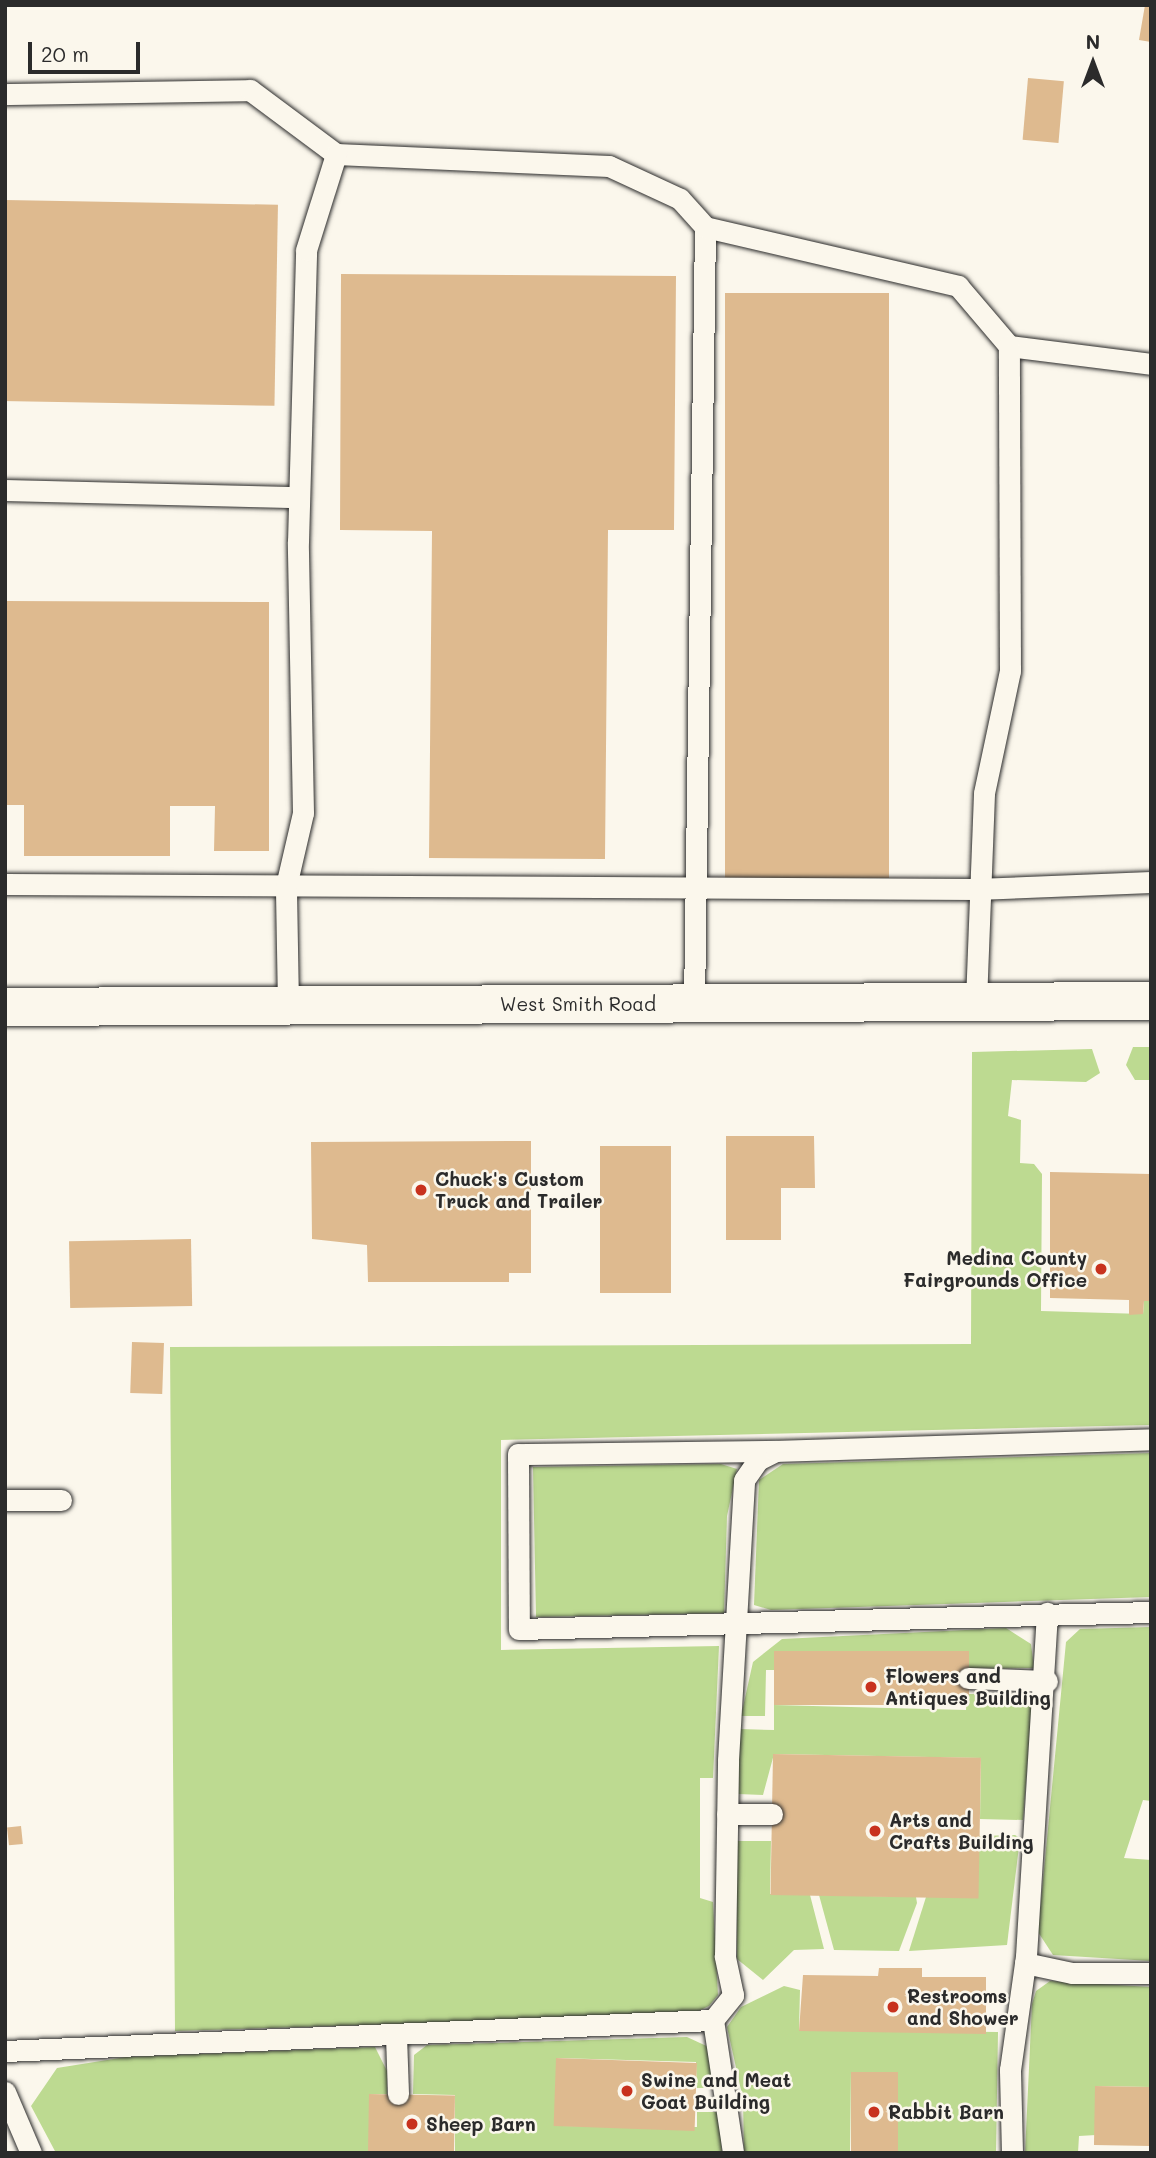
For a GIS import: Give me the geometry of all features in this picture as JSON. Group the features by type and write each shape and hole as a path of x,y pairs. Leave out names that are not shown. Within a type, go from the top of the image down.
{"street":[{"name":"West Smith Road","path":"5,1007 1151,1001"}],"lane":[{"path":"5,94 250,90 336,154 609,166 680,199 705,227 958,286 1010,346 1010,671 984,793 976,889 976,1002"},
{"path":"288,1005 286,886 303,813 299,497 306,250 336,154"},
{"path":"694,1003 705,227"},
{"path":"1010,346 1151,364"},
{"path":"5,490 299,497"},
{"path":"5,884 976,889 1151,882"},
{"path":"1151,1439 776,1451 518,1454 519,1629 736,1626 1046,1613 1151,1612"},
{"path":"733,2153 713,2020 733,1995 726,1956 727,1814 744,1480 776,1451"},
{"path":"5,1500 61,1500"},
{"path":"1012,2153 1013,2027 1025,1964 1046,1681 1046,1613"},
{"path":"968,1678 1046,1681"},
{"path":"727,1814 772,1814"},
{"path":"1025,1964 1072,1973 1151,1973"},
{"path":"5,2051 396,2036 713,2020"},
{"path":"396,2036 398,2094"},
{"path":"5,2092 31,2153"}],"green space":[{"path":"1133,1047 1151,1047 1151,1080 1135,1080 1126,1065"},
{"path":"1092,1049 1100,1073 1086,1082 1012,1080 1008,1116 1021,1120 1020,1163 1034,1164 1042,1174 1041,1311 1143,1314 1144,1301 1151,1301 1151,1425 501,1440 501,1650 719,1646 713,1778 700,1778 700,1898 713,1902 718,1995 709,2006 690,2015 175,2031 170,1347 971,1344 972,1052"},
{"path":"1151,1453 1151,1597 771,1610 754,1605 759,1480 783,1464"},
{"path":"721,1464 737,1469 727,1516 724,1613 536,1617 533,1467"},
{"path":"1151,1627 1151,1801 1143,1800 1124,1858 1151,1860 1151,1961 1053,1955 1038,1932 1066,1642 1080,1629"},
{"path":"1006,1628 1031,1644 1034,1668 968,1669 968,1652 774,1651 774,1670 766,1670 765,1716 741,1716 753,1662 782,1639"},
{"path":"967,1694 1033,1694 1023,1820 980,1819 981,1758 774,1754 763,1795 738,1794 740,1729 774,1730 774,1705 966,1710"},
{"path":"1015,1835 1020,1838 1007,1945 909,1951 926,1897 979,1836"},
{"path":"737,1841 771,1841 770,1894 810,1895 824,1949 794,1950 763,1980 737,1959"},
{"path":"819,1895 916,1897 917,1903 899,1951 834,1950"},
{"path":"1050,1981 1151,1987 1151,2087 1095,2086 1096,2135 1079,2136 1078,2153 1025,2153 1032,2004 1036,1991"},
{"path":"784,1986 800,1990 799,2030 998,2032 996,2153 898,2153 851,2072 850,2153 744,2153 743,2099 727,2027 741,2007"},
{"path":"687,2037 713,2049 719,2088 697,2088 696,2062 557,2058 559,2126 697,2127 697,2112 719,2112 722,2153 455,2153 455,2095 413,2094 414,2055 427,2045"},
{"path":"375,2047 387,2071 387,2094 369,2094 369,2153 56,2153 31,2106 57,2068 126,2057"}],"building":[{"path":"1145,5 1151,5 1151,42 1139,40"},
{"path":"1028,78 1064,81 1058,143 1023,140"},
{"path":"5,200 278,205 274,406 5,401"},
{"path":"341,274 676,276 674,530 608,530 605,859 429,858 432,531 340,530"},
{"path":"725,293 889,293 889,878 725,878"},
{"path":"5,601 269,602 269,851 214,851 215,806 170,806 170,856 24,856 24,805 5,805"},
{"path":"726,1136 814,1136 815,1188 781,1188 781,1240 726,1240"},
{"name":"Chuck's Custom Truck and Trailer","path":"531,1141 531,1273 509,1273 509,1282 368,1282 367,1245 312,1239 311,1142"},
{"path":"600,1146 671,1146 671,1293 600,1293"},
{"name":"Medina County Fairgrounds Office","path":"1050,1172 1151,1174 1151,1301 1144,1301 1143,1314 1129,1315 1129,1300 1050,1298"},
{"path":"191,1239 192,1306 70,1308 69,1241"},
{"path":"132,1342 164,1343 162,1394 130,1393"},
{"name":"Flowers and Antiques Building","path":"774,1651 969,1651 969,1705 774,1705"},
{"name":"Arts and Crafts Building","path":"773,1754 981,1758 979,1899 771,1895"},
{"path":"21,1826 23,1844 9,1845 7,1827"},
{"name":"Restrooms and Shower","path":"879,1968 922,1968 922,1977 986,1977 986,2034 799,2031 803,1975 878,1976"},
{"name":"Swine and Meat Goat Building","path":"556,2058 697,2063 695,2131 554,2126"},
{"name":"Rabbit Barn","path":"851,2072 898,2072 898,2153 851,2153"},
{"path":"1095,2086 1151,2087 1150,2146 1094,2145"},
{"name":"Sheep Barn","path":"369,2094 455,2096 454,2153 368,2153"}],"place":[{"name":"Chuck's Custom Truck and Trailer","path":"421,1190"},
{"name":"Medina County Fairgrounds Office","path":"1101,1269"},
{"name":"Flowers and Antiques Building","path":"871,1687"},
{"name":"Arts and Crafts Building","path":"875,1831"},
{"name":"Restrooms and Shower","path":"893,2007"},
{"name":"Swine and Meat Goat Building","path":"627,2091"},
{"name":"Rabbit Barn","path":"874,2112"},
{"name":"Sheep Barn","path":"412,2124"}]}
